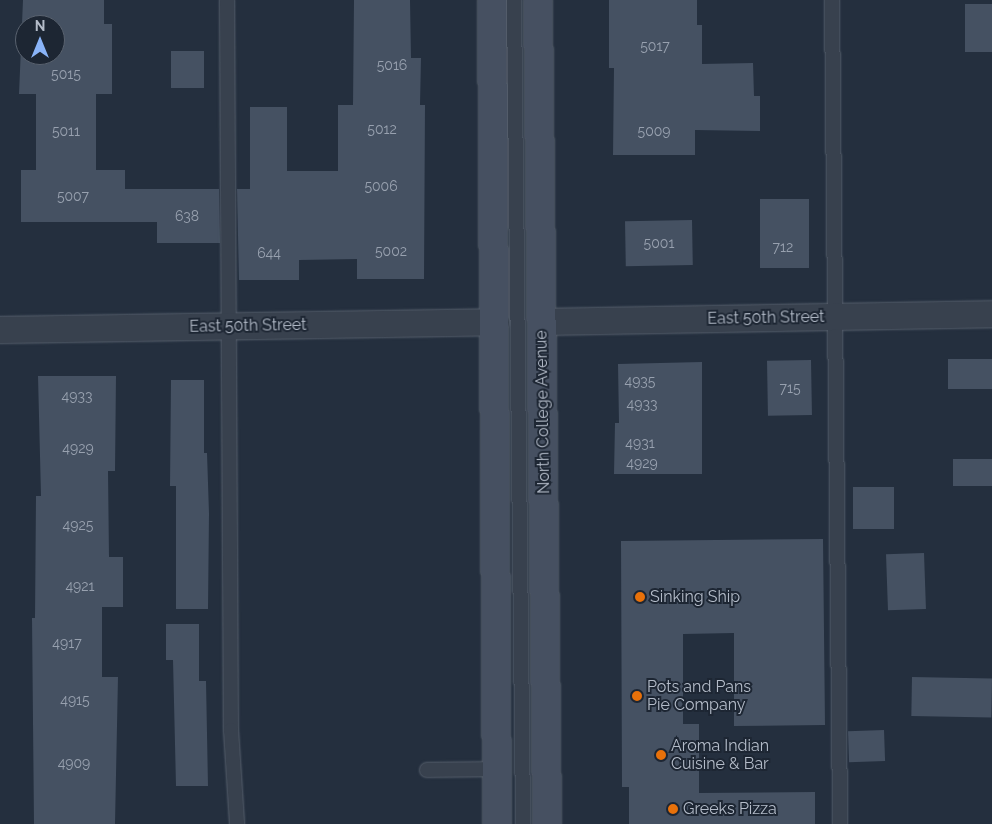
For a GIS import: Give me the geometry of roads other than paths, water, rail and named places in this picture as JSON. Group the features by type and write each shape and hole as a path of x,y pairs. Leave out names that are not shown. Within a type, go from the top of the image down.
{"main road":[{"path":"492,0 496,322 497,824"},
{"name":"North College Avenue","path":"538,0 547,824"}],"street":[{"name":"East 50th Street","path":"541,322 992,314"},
{"name":"East 50th Street","path":"0,330 496,322"}],"lane":[{"path":"227,0 231,730 236,824"},
{"name":"North College Avenue","path":"514,0 522,824"},
{"path":"832,0 840,824"},
{"path":"427,770 497,769"}],"place":[{"name":"Sinking Ship","path":"640,597"},
{"name":"Pots and Pans Pie Company","path":"637,696"},
{"name":"Aroma Indian Cuisine & Bar","path":"661,755"},
{"name":"Greeks Pizza","path":"673,809"}]}
